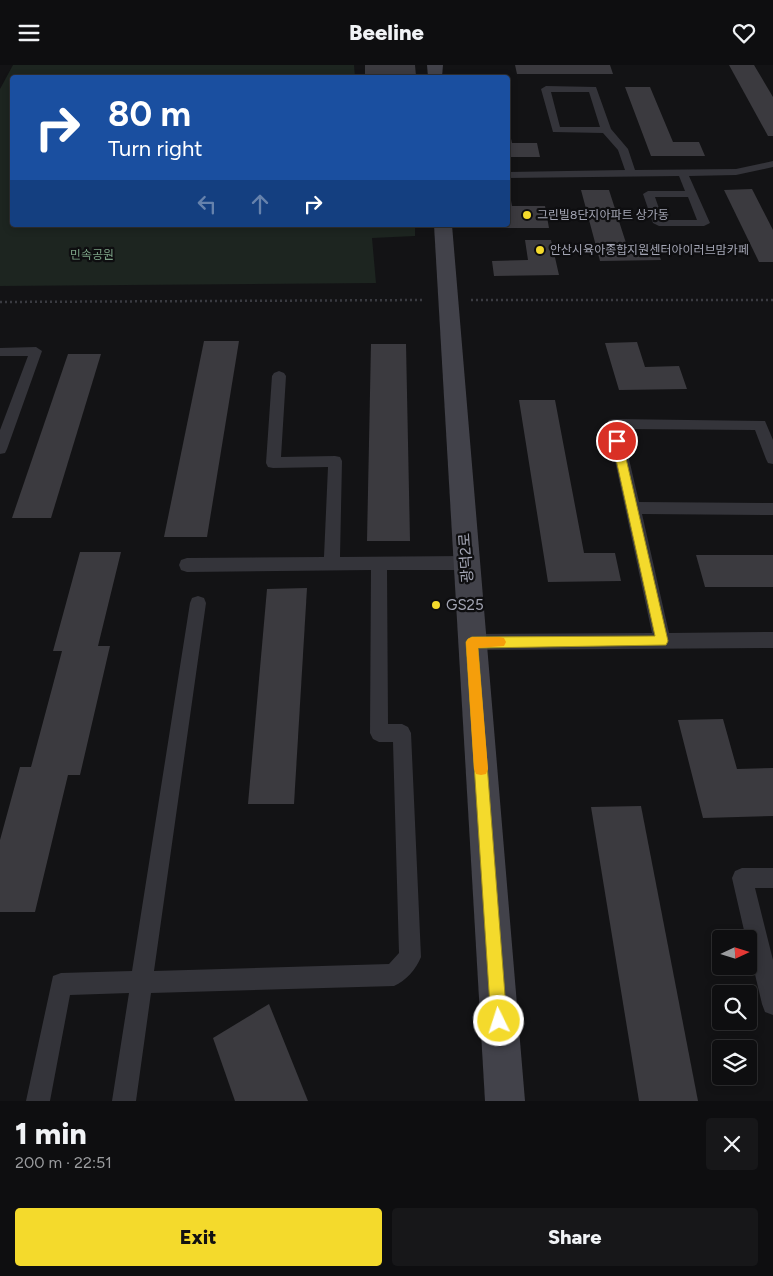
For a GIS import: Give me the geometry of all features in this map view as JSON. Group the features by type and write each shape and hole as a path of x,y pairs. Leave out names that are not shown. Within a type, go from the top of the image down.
{"street":[{"name":"광덕2로","path":"443,227 505,1101"}],"lane":[{"path":"606,130 556,130 546,89 593,89 606,130 623,149 631,173"},
{"path":"510,175 736,172 773,164"},
{"path":"683,173 692,194 704,223 659,223 648,194 692,194"},
{"path":"0,352 36,351 0,449"},
{"path":"279,376 273,463 335,461 332,564"},
{"path":"662,641 614,424 760,425 773,459"},
{"path":"632,508 773,509"},
{"path":"38,1101 61,983 394,975 410,957 402,733 379,733 379,563"},
{"path":"187,565 466,563"},
{"path":"124,1101 198,603"},
{"path":"472,642 773,641"},
{"path":"773,878 742,878 773,1004"}],"path":[{"path":"0,302 773,300"}],"green space":[{"name":"민속공원","path":"13,65 354,65 355,75 10,75 10,227 415,227 415,236 372,238 376,283 0,286 0,89"}],"building":[{"path":"365,65 415,65 416,75 365,75"},
{"path":"515,65 610,65 613,74 517,74"},
{"path":"729,65 754,65 773,97 773,136 768,136"},
{"path":"625,87 650,87 673,142 699,142 705,156 651,156"},
{"path":"510,134 512,143 537,143 540,157 510,157"},
{"path":"752,189 773,230 773,262 759,262 724,190"},
{"path":"581,190 609,190 626,243 655,243 661,260 600,261"},
{"name":"그린빌8단지아파트 상가동","path":"510,196 512,206 545,206 549,228 479,228 510,227"},
{"name":"안산시육아종합지원센터아이러브맘카페","path":"525,240 551,240 559,275 494,276 492,261 528,260"},
{"path":"204,341 239,341 207,537 164,537"},
{"path":"637,342 645,367 679,366 687,389 619,390 605,343"},
{"path":"371,344 406,344 410,541 367,541"},
{"path":"68,354 101,354 51,518 12,518"},
{"path":"519,400 555,400 584,553 615,553 621,581 548,582"},
{"path":"80,552 121,552 98,646 110,646 80,775 68,775 35,912 0,912 0,840 20,767 31,767 62,651 53,651"},
{"path":"696,555 773,555 773,587 705,587"},
{"path":"307,588 294,804 248,804 267,589"},
{"path":"723,719 737,769 773,768 773,816 703,818 678,720"},
{"path":"641,806 698,1101 639,1101 591,807"},
{"path":"269,1004 308,1101 235,1101 213,1038"}],"slow traffic":[{"path":"481,769 472,642 500,642"}],"place":[{"name":"그린빌8단지아파트 상가동","path":"527,215"},
{"name":"안산시육아종합지원센터아이러브맘카페","path":"540,250"},
{"name":"GS25","path":"436,605"}],"route":[{"path":"499,1021 472,642 662,641 617,441"}]}
